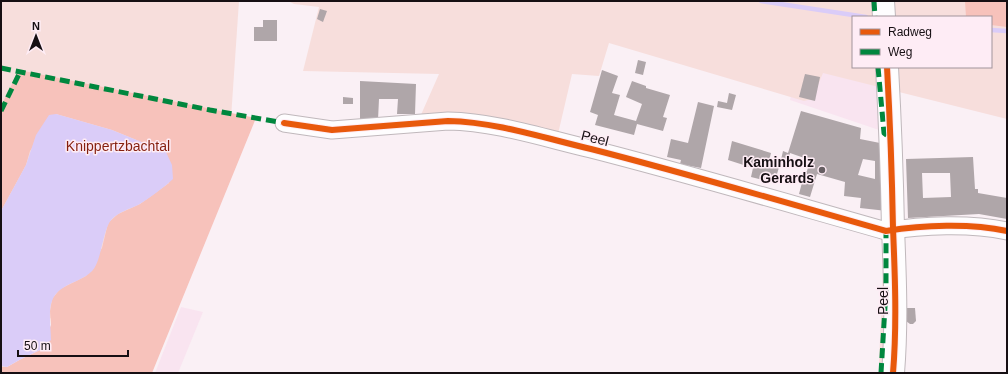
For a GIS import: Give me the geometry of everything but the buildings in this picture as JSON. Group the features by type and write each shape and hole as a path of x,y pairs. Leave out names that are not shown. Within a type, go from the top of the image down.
{"street":[{"path":"883,1 884,16"},
{"name":"Peel","path":"888,68 892,139 893,229 895,258 893,373"},
{"name":"Peel","path":"284,123 332,130 465,121 506,128 646,163 886,231 915,226 974,226 1007,231"}],"shaded area":[{"path":"965,1 1007,1 1007,27 992,25 992,16 966,16"},
{"path":"800,56 852,68 876,68 882,131 790,100"},
{"path":"19,70 256,118 152,373 1,373 1,367 7,367 40,350 51,325 50,311 52,299 60,289 86,276 102,248 108,223 118,214 140,204 169,183 166,152 112,130 56,114 30,151 26,165 1,211 1,106"},
{"path":"56,114 112,130 166,152 172,165 173,179 138,205 112,219 107,228 98,260 92,271 61,289 52,301 50,314 51,340 40,350 7,367 1,366 1,211 26,165 36,135 49,115"},
{"path":"181,307 203,312 178,373 155,373"}],"green space":[{"name":"Knippertzbachtal","path":"1,1 239,1 231,118 1,373"},
{"path":"288,1 1007,1 1007,119 823,73 812,99 804,101 609,43 599,76 572,74 558,134 420,117 439,74 303,71 319,7 294,4"},
{"path":"884,248 885,373 880,373 879,362"}],"waterway":[{"path":"761,1 859,16"},
{"path":"992,30 1007,31"}],"marked path":[{"path":"874,1 875,16"},
{"path":"1,68 210,110 284,123"},
{"path":"878,68 884,133 891,139"},
{"path":"1,111 20,72"},
{"path":"881,373 886,290 886,231"}],"cycle path":[{"path":"887,68 895,282 895,337 893,373"},
{"path":"284,123 332,130 448,121 484,124 520,131 628,159 886,231 915,227 946,226 993,228 1007,231"}],"place":[{"name":"Kaminholz Gerards","path":"822,170"}]}
